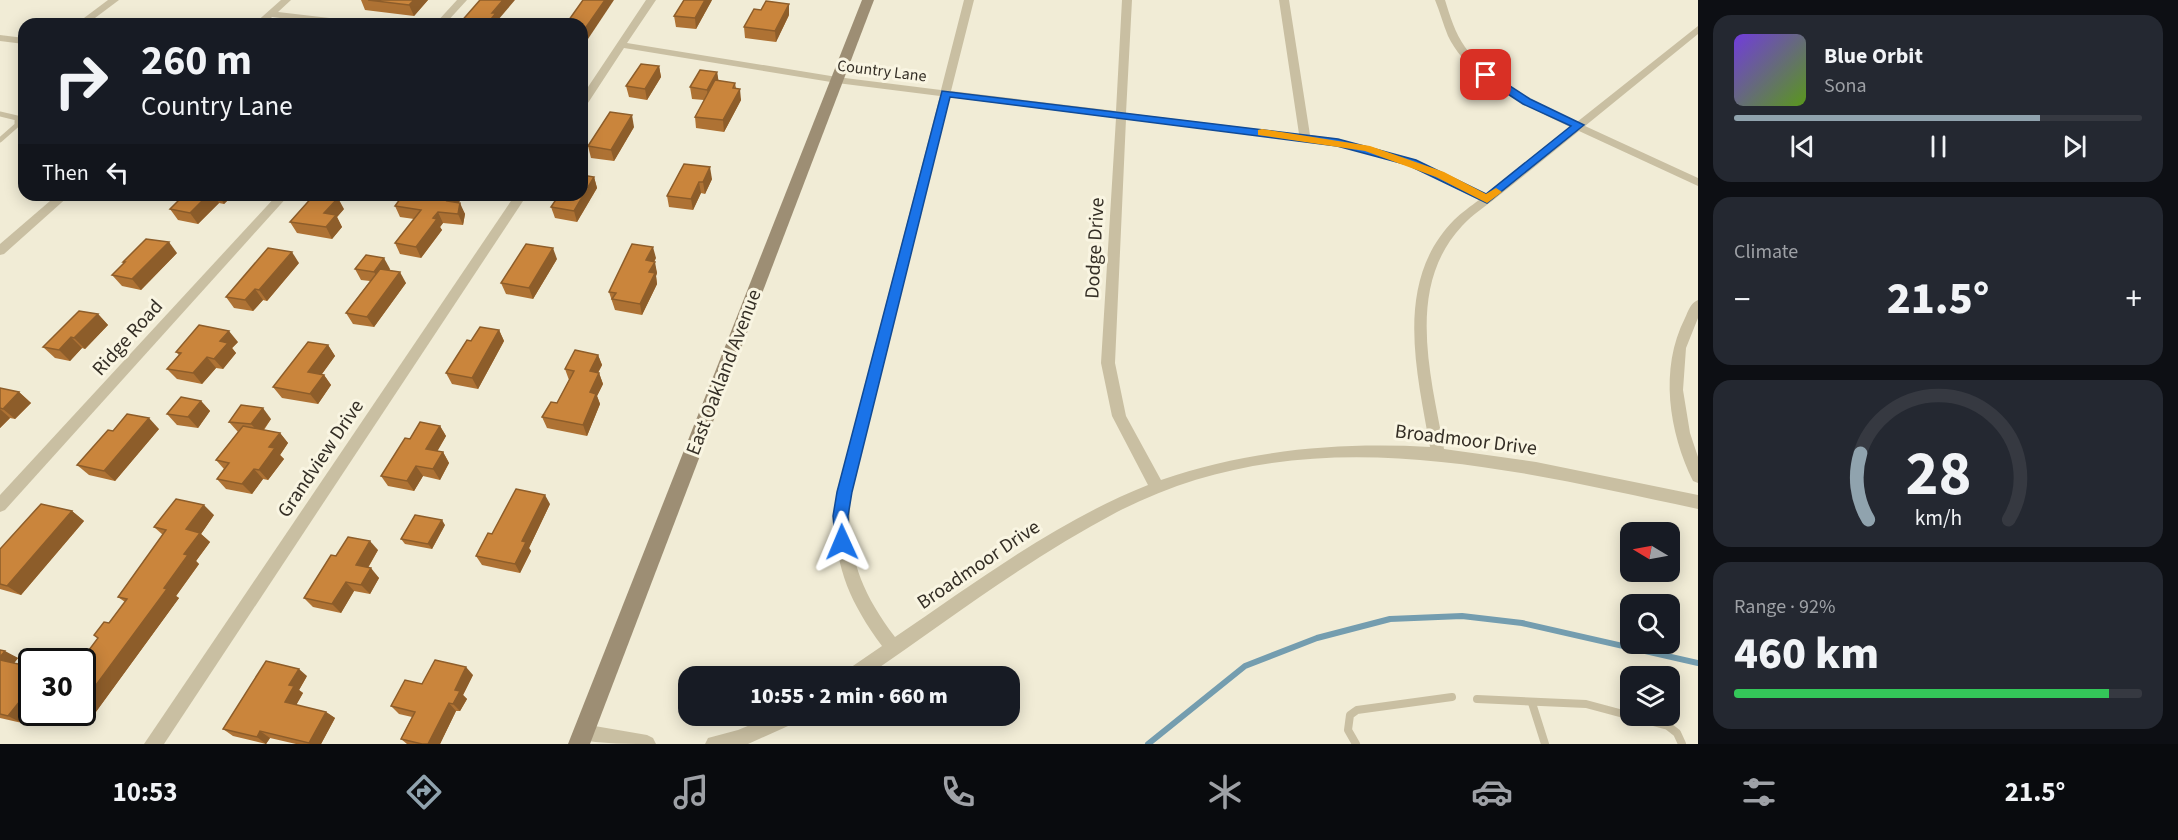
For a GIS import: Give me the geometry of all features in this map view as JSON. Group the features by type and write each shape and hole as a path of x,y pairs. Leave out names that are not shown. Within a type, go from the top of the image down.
{"main road":[{"name":"East Oakland Avenue","path":"581,739 868,0"}],"street":[{"path":"89,18 114,0"},
{"path":"266,18 286,0"},
{"path":"446,18 462,0"},
{"path":"588,95 651,0"},
{"path":"894,649 868,615 852,581 842,542 840,516 844,492 969,0"},
{"name":"Dodge Drive","path":"1127,0 1108,363 1119,416 1157,488"},
{"path":"1284,0 1305,138"},
{"path":"1440,0 1453,36 1471,62 1516,95 1698,182"},
{"path":"271,14 305,18"},
{"path":"1438,454 1419,335 1422,287 1430,263 1445,238 1458,223 1487,199 1698,29"},
{"path":"0,38 18,40"},
{"name":"Country Lane","path":"621,45 837,80 1305,138 1366,148 1403,159 1440,174 1487,199"},
{"path":"0,251 57,201"},
{"name":"Ridge Road","path":"0,505 278,201"},
{"name":"Grandview Drive","path":"153,744 517,201"},
{"path":"1698,305 1680,342 1675,368 1682,431 1698,477"},
{"name":"Broadmoor Drive","path":"868,666 1062,534 1115,506 1157,488 1239,463 1286,456 1357,451 1438,454 1534,469 1698,502"},
{"path":"714,744 739,739 768,726"},
{"path":"581,739 646,744"}],"lane":[{"path":"0,140 17,125 17,118 3,115"},
{"path":"1356,744 1347,724 1350,715 1357,710 1452,696"},
{"path":"1477,699 1532,704 1586,704 1668,726 1677,733 1682,744"},
{"path":"1532,704 1545,744"}],"building":[{"path":"368,0 414,0 409,5"},
{"path":"480,0 503,0 492,13 496,13 492,18 464,18"},
{"path":"583,0 605,0 588,24 588,18 570,18"},
{"path":"684,0 705,0 695,18 674,16"},
{"path":"766,1 789,4 775,31 744,27 754,9 761,10"},
{"path":"641,64 659,66 645,89 626,86"},
{"path":"700,70 717,72 707,90 690,87"},
{"path":"715,80 735,83 733,88 740,89 723,120 695,117"},
{"path":"610,112 632,115 611,150 588,146"},
{"path":"684,164 710,167 703,182 699,182 691,199 667,196"},
{"path":"588,176 594,177 588,187"},
{"path":"178,201 202,201 190,213 170,209"},
{"path":"309,201 335,201 324,213 336,215 326,227 290,222"},
{"path":"399,201 460,203 458,214 438,212 433,218 437,219 416,247 395,243 421,210 395,206"},
{"path":"555,201 580,201 574,211 551,207"},
{"path":"146,239 169,242 132,279 112,275 125,262 123,262"},
{"path":"526,244 553,248 529,288 501,283"},
{"path":"632,244 653,247 646,260 655,262 649,272 655,273 640,304 612,299 616,293 609,292"},
{"path":"268,248 292,252 259,290 255,289 245,300 226,297"},
{"path":"366,255 384,258 374,272 355,269"},
{"path":"380,269 400,272 367,317 346,313"},
{"path":"79,311 98,314 59,350 43,347"},
{"path":"199,325 229,331 220,341 228,343 214,359 207,357 193,373 167,369 181,353 176,352"},
{"path":"480,327 499,330 472,378 446,373 467,340 471,341"},
{"path":"308,342 328,345 308,372 324,375 310,394 273,387"},
{"path":"575,350 598,355 590,371 599,373 590,392 596,394 583,425 542,417 551,402 557,403 574,371 565,369"},
{"path":"0,388 19,392 3,409 0,408"},
{"path":"181,397 201,401 188,417 167,414"},
{"path":"241,405 263,408 251,424 229,422"},
{"path":"127,414 149,418 104,471 77,465 108,430 113,431"},
{"path":"420,422 440,426 426,449 443,452 433,469 416,466 407,481 381,476 405,438 410,439"},
{"path":"243,426 280,433 269,447 275,448 259,470 254,469 242,484 217,479 229,463 216,460"},
{"path":"516,489 545,495 522,541 526,542 515,564 476,556 488,533 492,534"},
{"path":"176,499 204,505 186,529 200,533 184,554 188,555 164,588 167,589 96,685 96,648 90,648 98,638 94,635 104,622 109,623 127,599 118,597 166,530 154,527"},
{"path":"41,504 72,511 7,586 0,584 0,549"},
{"path":"415,515 442,520 428,544 401,539"},
{"path":"348,537 370,541 356,565 371,568 361,585 346,582 332,604 304,598 331,555 336,556"},
{"path":"0,660 18,664 18,704 8,716 0,714"},
{"path":"435,660 466,667 455,690 460,691 453,704 449,703 428,744 401,739 415,712 391,706 405,680 422,684"},
{"path":"266,661 299,669 289,685 294,686 285,702 326,712 309,743 260,731 257,737 223,729"}],"waterway":[{"path":"1148,744 1245,666 1317,638 1390,619 1462,616 1522,623 1698,663"}],"slow traffic":[{"path":"1262,132 1366,148 1412,162 1487,199 1496,192"}],"route":[{"path":"842,542 840,516 844,492 945,93 1338,142 1412,162 1487,199 1579,125 1526,101 1486,75"}]}
